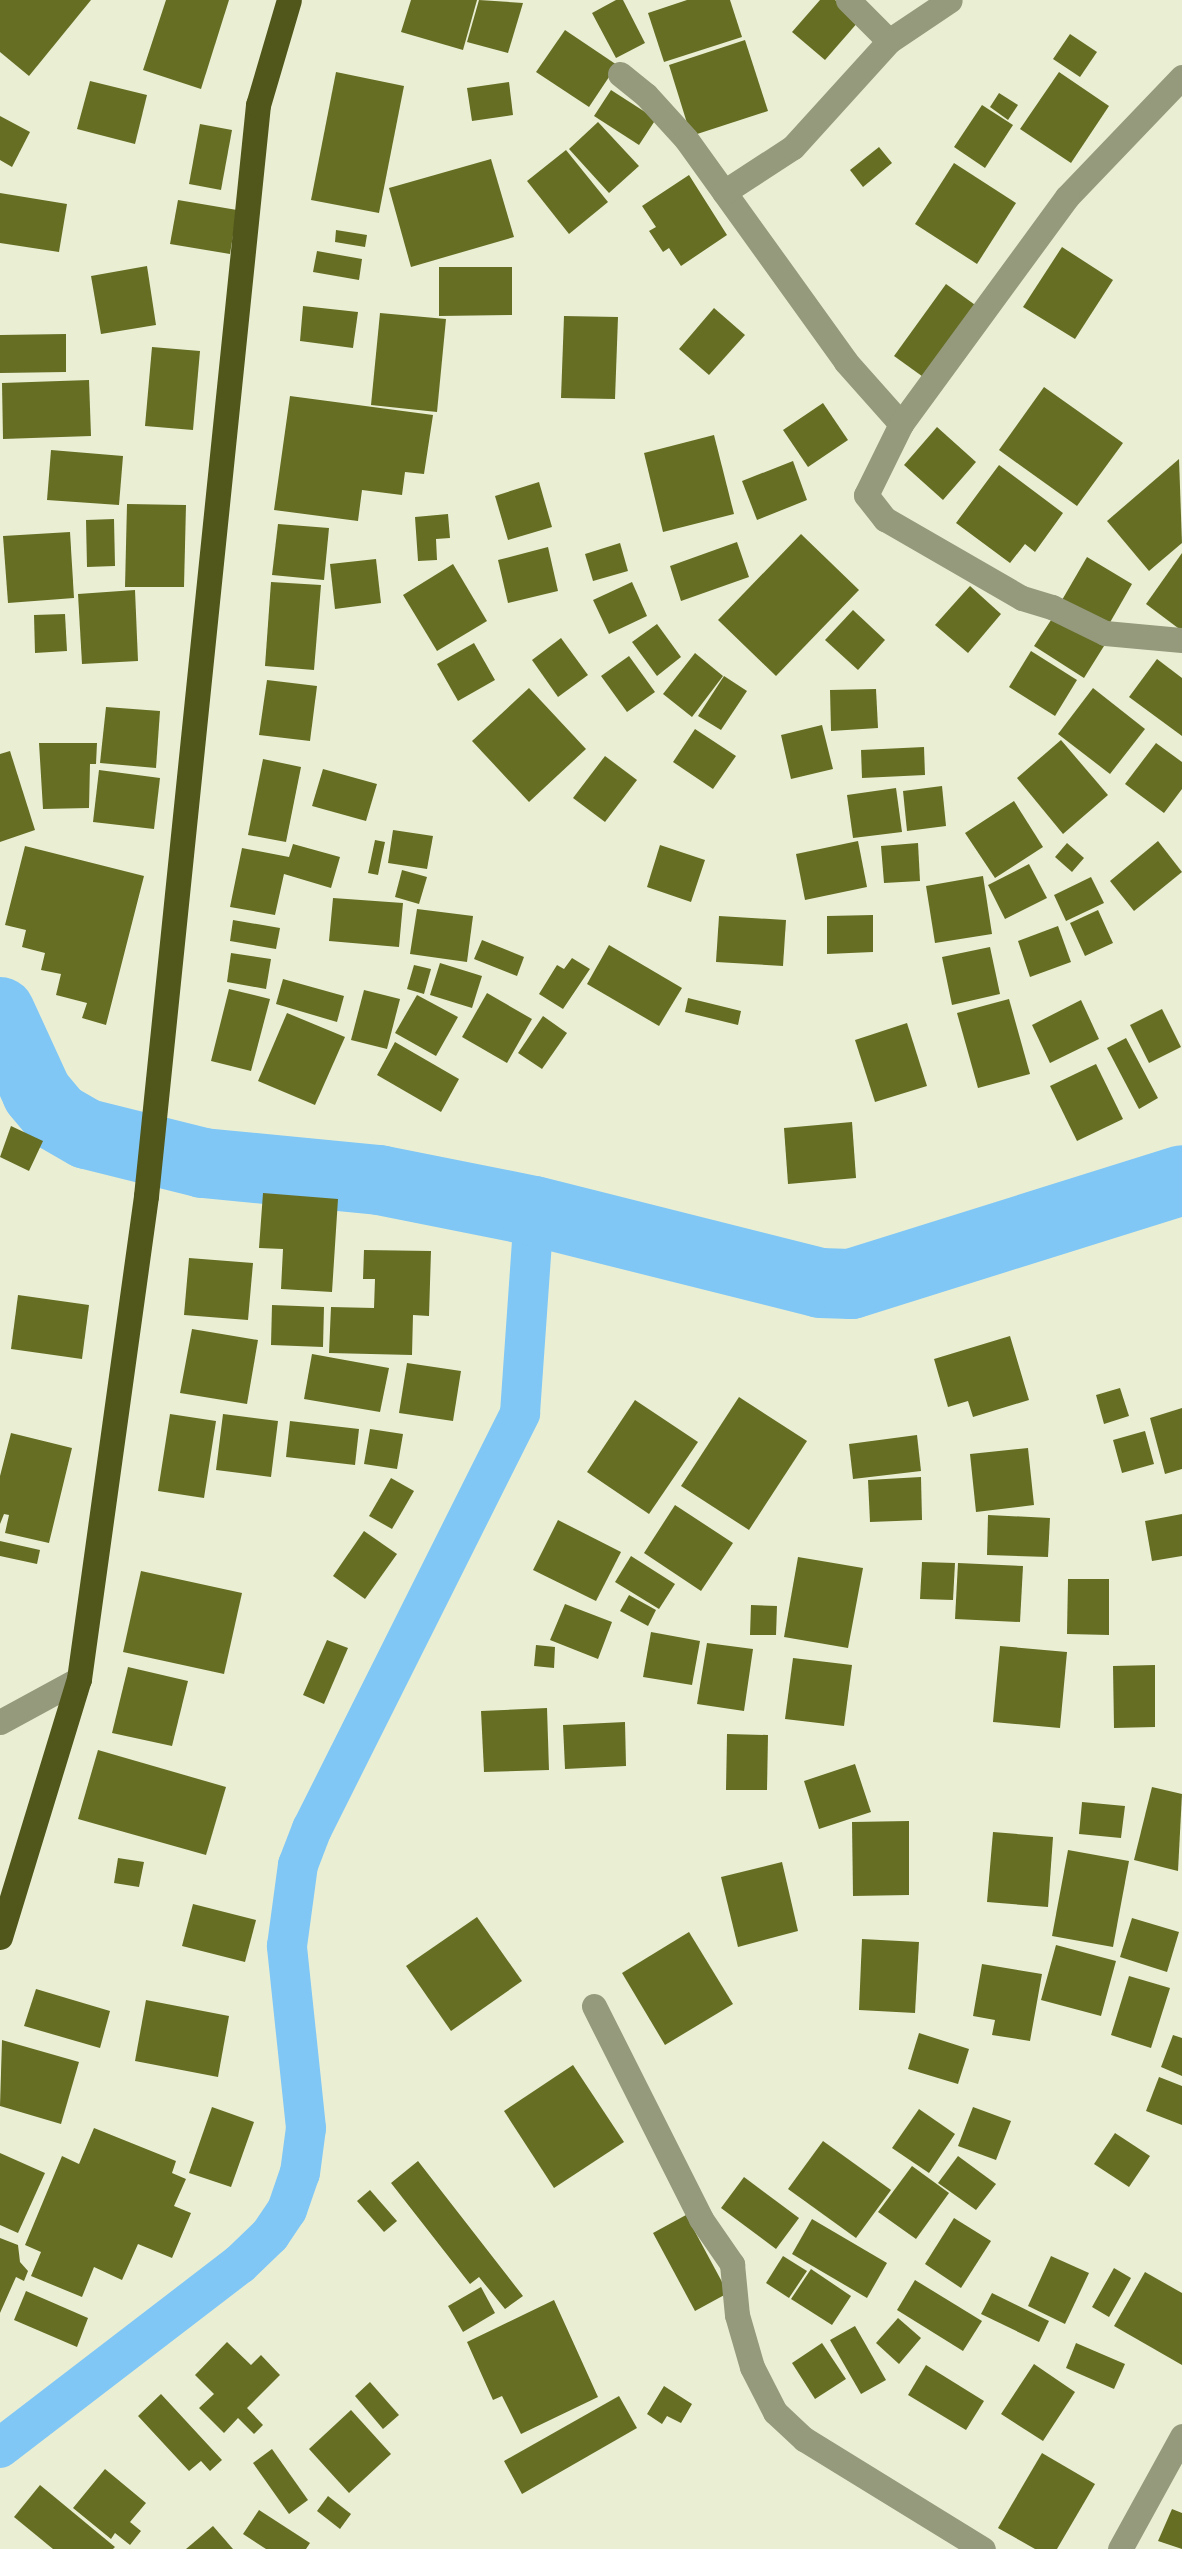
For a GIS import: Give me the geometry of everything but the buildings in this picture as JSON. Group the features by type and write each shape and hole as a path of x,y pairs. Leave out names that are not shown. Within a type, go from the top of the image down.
{"main road":[{"path":"0,1937 79,1680 146,1196 258,105 289,0"}],"street":[{"path":"848,0 888,41"},
{"path":"724,192 792,147 888,41 950,0"},
{"path":"620,74 646,95 686,140 846,362 901,424"},
{"path":"1182,77 1067,197 901,424 866,495 885,518 1022,598 1052,606 1105,633 1182,640"},
{"path":"0,1722 79,1680"},
{"path":"594,2006 702,2218 732,2264 737,2315 747,2349 776,2412 804,2439 983,2549"},
{"path":"1120,2549 1182,2436"}],"waterway":[{"path":"0,1012 37,1093 57,1117 87,1134 203,1163 379,1180 534,1211 820,1283 851,1284 1182,1180"},
{"path":"0,2448 240,2264 270,2235 287,2210 300,2173 306,2128 287,1946 298,1865 312,1829 520,1413 534,1211"}]}
